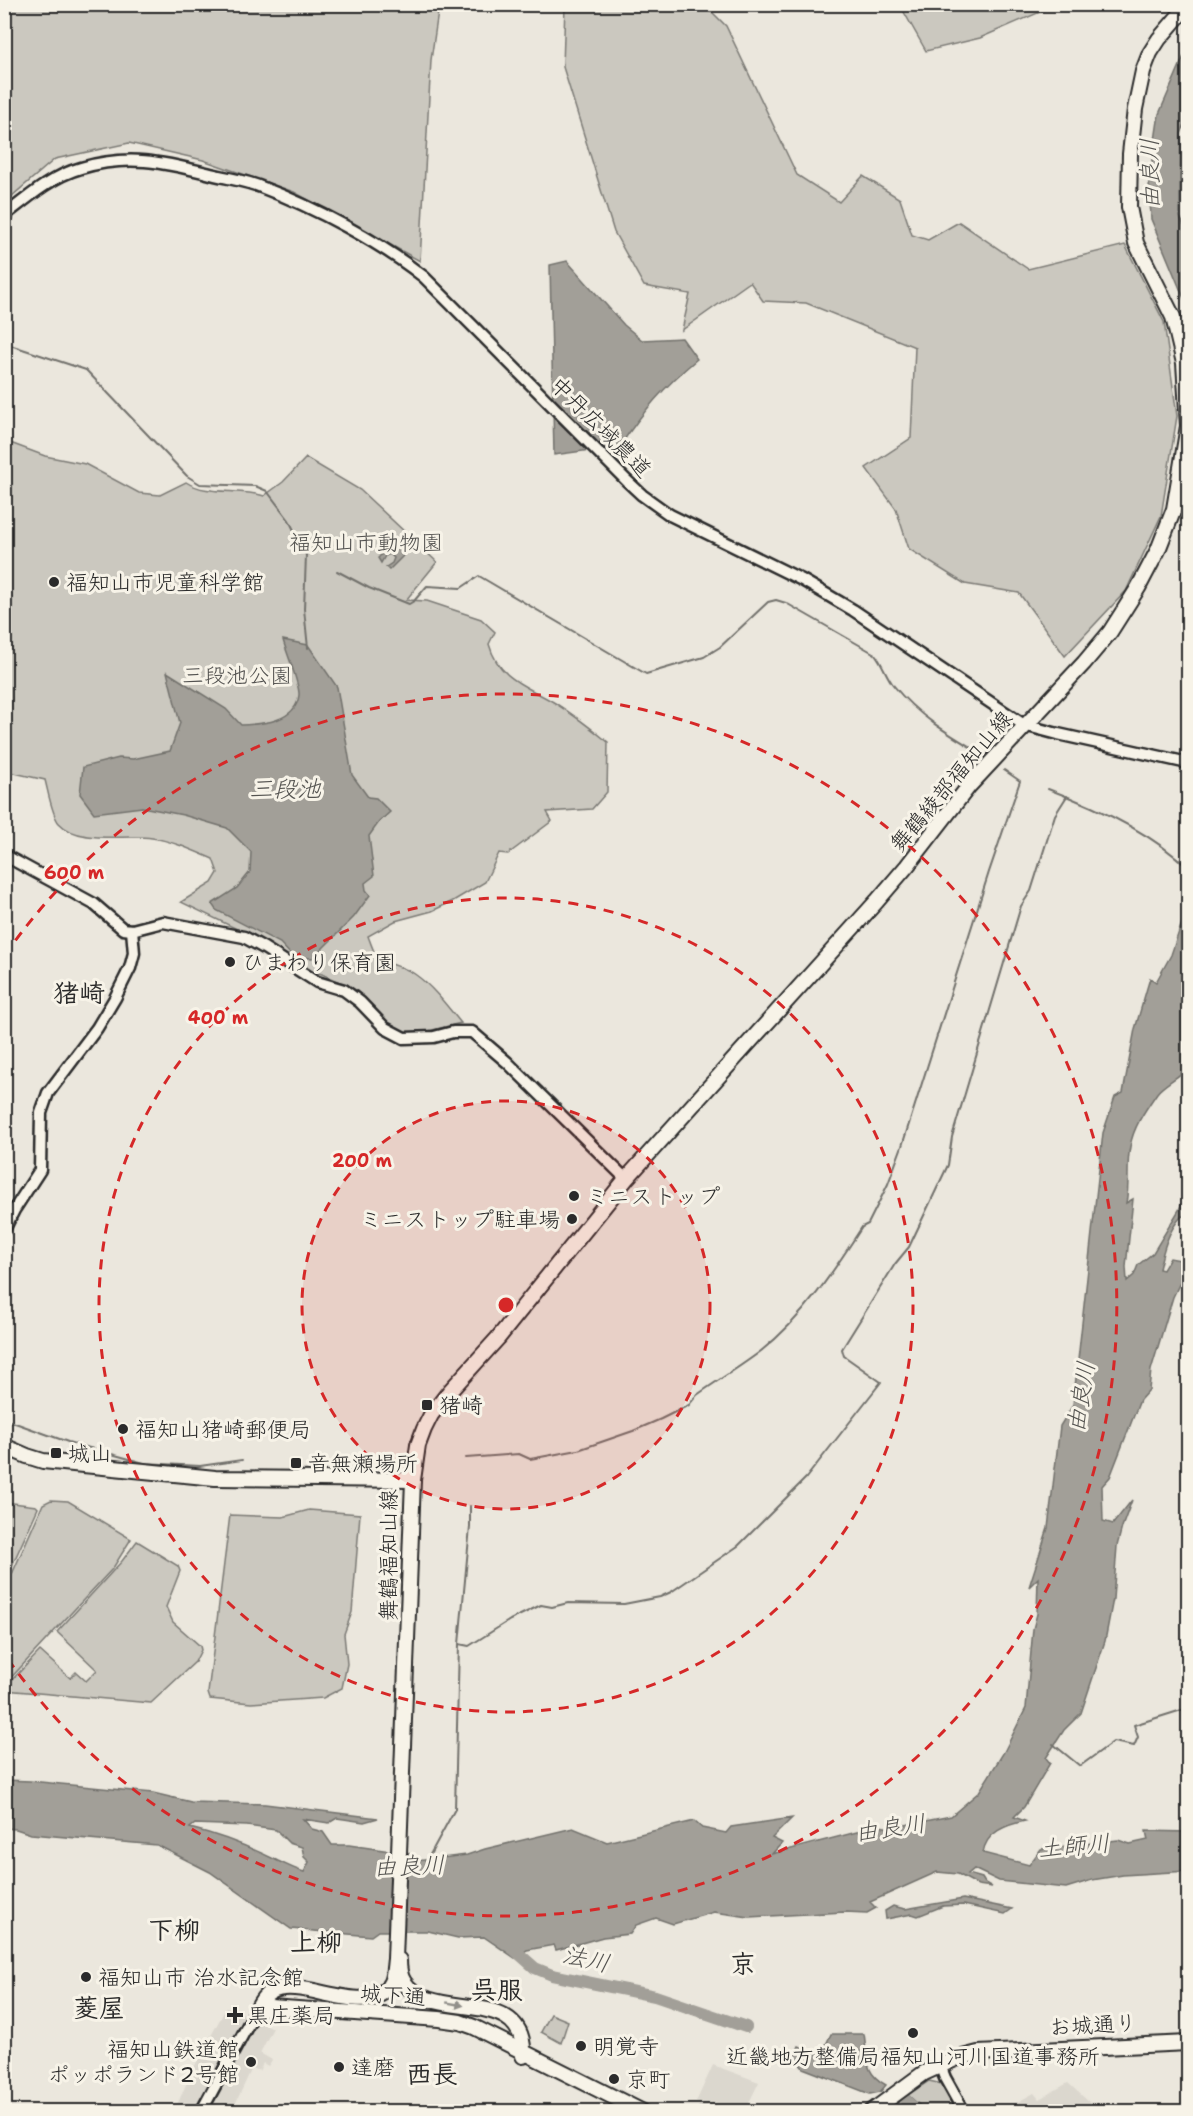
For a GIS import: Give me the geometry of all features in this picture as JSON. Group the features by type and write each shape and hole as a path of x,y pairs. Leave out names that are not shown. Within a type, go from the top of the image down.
{"main road":[{"name":"舞鶴綾部福知山線","path":"413,1487 418,1445 431,1415 498,1338 626,1179 863,917 907,866 969,786 1084,663 1110,632 1138,588 1174,508 1188,426 1184,363 1173,316 1136,243 1129,207 1130,154 1135,109 1143,71 1159,39 1188,4"},
{"name":"舞鶴福知山線","path":"4,1446 43,1461 161,1474 413,1487 396,1931 400,1971 397,1981"},
{"path":"256,2010 267,1994 278,1989 294,1988 360,1999 381,1993 397,1981 422,1998 488,2009 498,2014 516,2027 522,2038 523,2056"},
{"name":"城下通","path":"256,2010 270,2007 460,2022 474,2027 624,2112"},
{"name":"お城通り","path":"872,2112 924,2073 955,2059 978,2053 1188,2043"},
{"name":"城下通","path":"523,2056 644,2112"}],"street":[{"name":"中丹広域農道","path":"4,216 57,177 104,162 134,160 160,162 259,186 356,233 401,259 424,277 627,481 670,515 802,580 853,610 1024,725 1188,763"},
{"path":"4,855 94,904 123,928 132,930 163,922 244,937 317,982 344,990 360,1002 385,1028 404,1038 472,1032 507,1062 626,1179"},
{"path":"4,1230 40,1170 43,1104 48,1093 97,1028 115,998 134,953 132,930"},
{"path":"201,2112 256,2010"},
{"path":"940,2065 964,2112"}],"shaded area":[{"path":"226,2008 273,2028 260,2053 272,2060 268,2066 263,2063 259,2071 252,2068 232,2111 174,2112 191,2073"},
{"path":"713,2065 759,2082 745,2111 696,2111 700,2104 696,2102"},
{"path":"1068,2083 1099,2111 1001,2111 1034,2093 1039,2099"}],"green space":[{"path":"5,4 439,5 431,60 420,261 294,192 203,160 129,143 55,159 5,202"},
{"path":"1043,4 1047,9 980,38 926,51 900,5"},
{"path":"565,5 705,5 726,26 797,175 839,202 863,176 900,199 912,235 928,240 959,222 1028,269 1125,245 1164,322 1177,416 1161,516 1126,591 1065,656 1019,593 965,584 909,549 896,509 866,468 911,438 915,347 806,303 763,301 750,282 682,330 690,294 644,286 614,232 563,67"},
{"name":"三段池公園","path":"5,441 45,456 85,464 139,493 160,495 186,482 204,489 264,496 283,482 306,458 360,490 437,562 406,600 427,601 481,619 495,632 489,644 500,666 507,674 562,708 608,742 607,792 592,809 547,812 552,821 508,854 499,853 485,882 432,911 395,921 368,936 379,957 423,980 461,1023 424,1032 403,1033 389,1023 356,990 322,974 304,970 266,943 181,902 212,883 218,873 213,859 160,839 90,836 68,830 59,823 54,814 45,780 5,771"},
{"path":"51,1500 68,1501 131,1539 113,1568 5,1684 5,1590 43,1504"},
{"path":"5,1502 38,1508 5,1581"},
{"path":"309,1510 360,1514 352,1612 344,1634 347,1664 342,1688 323,1698 251,1703 210,1699 208,1693 230,1515 283,1517"},
{"path":"137,1541 178,1566 180,1571 166,1607 173,1622 200,1646 201,1650 195,1662 151,1703 5,1690 5,1687 40,1651 70,1678 76,1672 86,1681 97,1670 57,1632 122,1561"},
{"path":"551,2014 568,2021 561,2043 541,2032"},
{"path":"929,2081 942,2084 959,2111 926,2111 908,2095"}],"water":[{"name":"由良川","path":"1188,47 1188,116 1181,134 1180,217 1188,234 1188,308 1151,219 1149,180 1159,114"},
{"path":"567,261 624,325 642,340 682,338 697,359 655,400 620,446 554,455 550,265"},
{"path":"398,540 407,548 407,552 389,570 386,567 392,563 394,558 390,554 385,556 381,563 378,558"},
{"name":"三段池","path":"283,640 308,645 337,687 352,775 368,797 376,798 390,812 369,836 374,876 365,883 370,895 354,917 313,958 293,957 280,943 216,910 212,904 237,888 250,872 251,852 227,828 183,815 142,807 94,813 80,794 83,767 119,758 133,759 170,751 180,723 167,672 226,709 241,725 277,720 292,711 297,704 299,690"},
{"path":"1188,905 1188,1066 1157,1093 1140,1118 1134,1132 1129,1154 1126,1203 1133,1199 1126,1267 1127,1281 1134,1275 1138,1265 1153,1253 1179,1210 1188,1187 1188,1220 1182,1216 1173,1228 1164,1248 1159,1269 1163,1270 1170,1258 1180,1260 1188,1253 1188,1266 1173,1297 1151,1370 1149,1390 1140,1400 1110,1477 1102,1486 1103,1521 1113,1524 1132,1500 1117,1546 1113,1599 1105,1641 1081,1713 1064,1730 1046,1758 1050,1763 1024,1807 1014,1817 1025,1821 998,1831 988,1840 983,1853 1029,1865 1041,1849 1118,1840 1130,1844 1148,1840 1146,1831 1188,1832 1188,1871 1123,1875 1092,1880 1066,1888 999,1881 974,1869 968,1874 982,1878 992,1887 978,1885 958,1874 937,1872 870,1902 876,1908 867,1913 749,1917 714,1912 673,1924 656,1918 636,1925 630,1934 603,1937 556,1950 554,1945 527,1950 515,1958 484,1937 458,1938 428,1931 378,1931 371,1936 291,1929 210,1872 157,1845 31,1834 5,1828 5,1780 153,1793 191,1802 265,1804 378,1818 364,1822 337,1818 329,1823 303,1819 312,1829 323,1832 332,1845 349,1845 411,1854 416,1861 467,1855 573,1828 607,1842 694,1821 702,1828 726,1833 731,1827 792,1818 772,1838 782,1843 772,1854 880,1826 890,1828 951,1816 979,1792 1004,1752 1026,1708 1033,1629 1037,1614 1038,1578 1029,1587 1048,1528 1060,1426 1073,1405 1103,1133 1115,1097 1123,1093 1135,1029 1150,978 1156,982 1171,955","holes":["195,1824 247,1826 276,1830 289,1843 302,1847 304,1857 309,1862 304,1872 235,1842 190,1828"]},
{"path":"963,1899 1012,1909 1005,1914 964,1905 943,1906 918,1916 912,1914 886,1919 885,1911 893,1906 905,1909"},
{"path":"831,2034 864,2034 870,2070 886,2085 880,2092 870,2094 803,2068 794,2057 799,2046 821,2055"}],"waterway":[{"path":"4,343 86,370 187,476 200,484 255,486 267,491 289,520 306,555 304,609 308,648"},
{"path":"337,571 369,588 409,604 427,586 461,588 479,576 646,674 704,657 720,647 768,602 776,600 786,603 875,654 891,682 913,706 945,731 979,752"},
{"path":"466,1458 519,1454 530,1459 578,1450 661,1419 689,1405 697,1395 761,1351 791,1324 817,1293 862,1227 868,1224 888,1184 902,1146 1020,781 1004,770"},
{"path":"1048,789 1085,804 1140,832 1188,868"},
{"path":"459,1644 469,1646 510,1620 541,1605 552,1607 568,1603 624,1604 660,1597 671,1592 738,1546 806,1478 881,1382 844,1356 842,1349 895,1264 909,1247 948,1165 952,1137 1021,906 1031,891 1055,815 1067,796"},
{"path":"4,1419 68,1442 144,1463 200,1466 242,1460"},
{"name":"由良川","path":"426,1862 455,1809 459,1644 470,1506"},
{"path":"1053,1744 1080,1766 1113,1742 1134,1746 1138,1737 1134,1725 1188,1708"},
{"name":"法川","path":"509,1945 535,1968 552,1975 655,1996 746,2027"},
{"name":"法川","path":"905,2100 918,2112"}],"place":[{"name":"福知山市児童科学館","path":"54,582"},
{"name":"ひまわり保育園","path":"230,962"},
{"name":"ミニストップ","path":"574,1196"},
{"name":"ミニストップ駐車場","path":"572,1219"},
{"name":"猪崎","path":"427,1405"},
{"name":"福知山猪崎郵便局","path":"123,1429"},
{"name":"城山","path":"56,1453"},
{"name":"音無瀬場所","path":"296,1463"},
{"name":"福知山市 治水記念館","path":"86,1977"},
{"name":"黒庄薬局","path":"235,2015"},
{"name":"近畿地方整備局福知山河川国道事務所","path":"913,2033"},
{"name":"明覚寺","path":"581,2046"},
{"name":"福知山鉄道館 ポッポランド2号館","path":"251,2062"},
{"name":"達磨","path":"339,2067"},
{"name":"京町","path":"614,2079"}],"district":[{"name":"猪崎","path":"79,992"},
{"name":"下柳","path":"174,1929"},
{"name":"上柳","path":"316,1941"},
{"name":"京","path":"743,1963"},
{"name":"呉服","path":"497,1989"},
{"name":"菱屋","path":"99,2007"},
{"name":"西長","path":"432,2073"}],"park label":[{"name":"福知山市動物園","path":"366,542"}],"water label":[{"name":"土師川","path":"1074,1846"}]}
